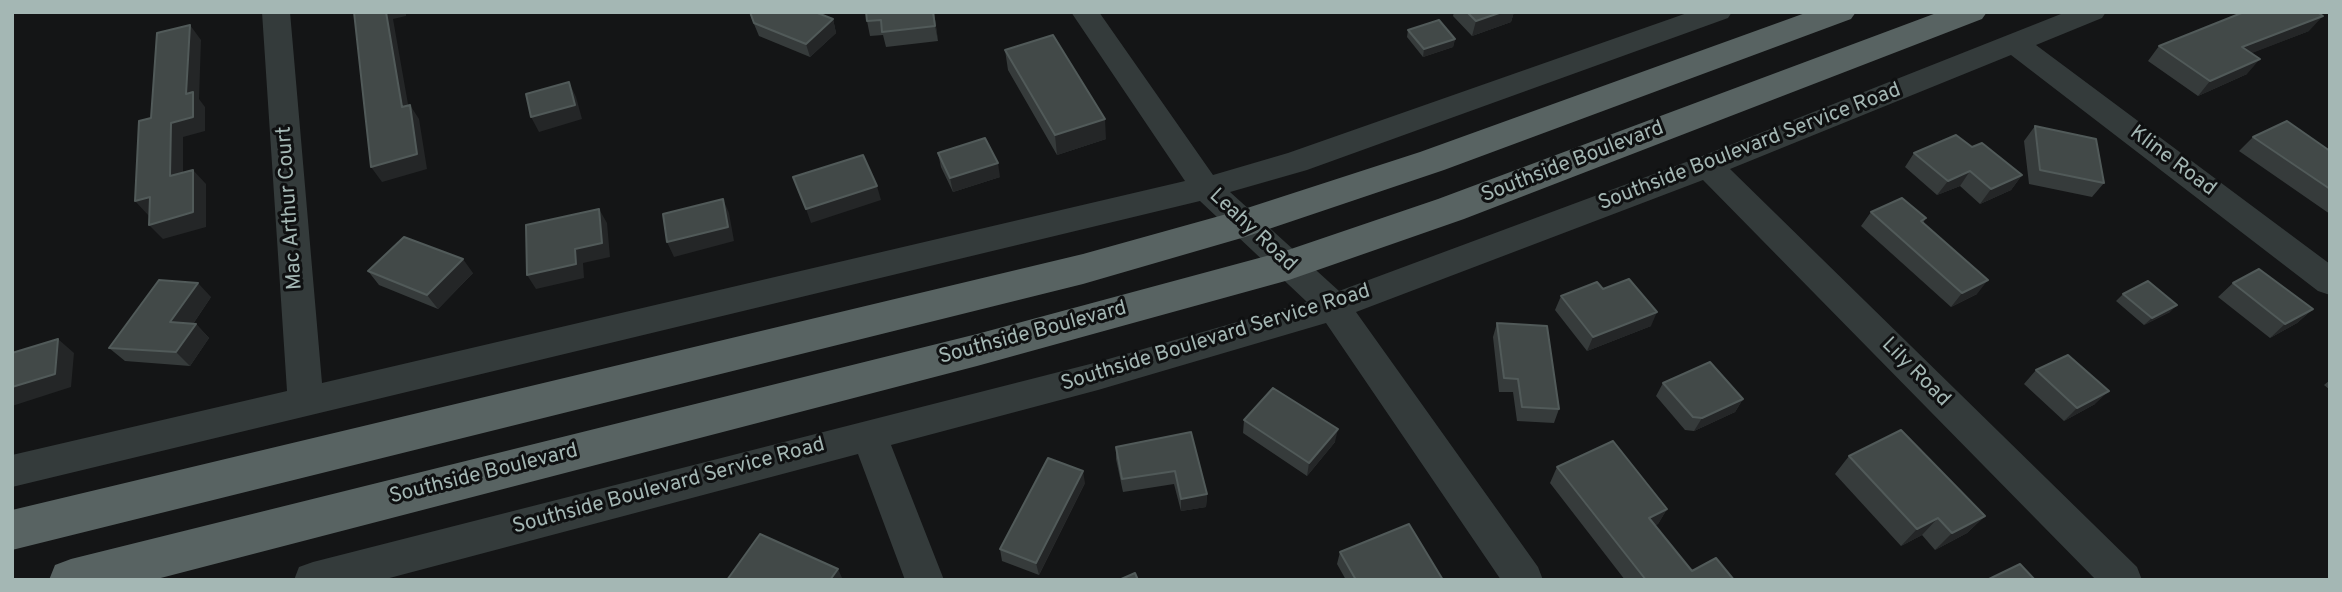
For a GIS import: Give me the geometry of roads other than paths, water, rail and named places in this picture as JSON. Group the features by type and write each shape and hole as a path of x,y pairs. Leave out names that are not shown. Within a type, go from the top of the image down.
{"highway":[{"path":"12,530 1083,269 1245,223 1432,161 1840,12"},
{"name":"Southside Boulevard","path":"71,580 977,350 1289,265 1451,209 1971,12"}],"street":[{"name":"Mac Arthur Court","path":"276,12 306,403"},
{"name":"Leahy Road","path":"1085,12 1206,188 1334,307 1524,580"},
{"path":"12,471 1206,188 1296,162 1718,12"},
{"name":"Southside Boulevard Service Road","path":"318,579 1098,376 1334,307 1708,166 2092,12"},
{"name":"Kline Road","path":"2014,43 2330,282"},
{"name":"Lily Road","path":"1708,166 2123,580"},
{"path":"869,436 925,580"}]}
